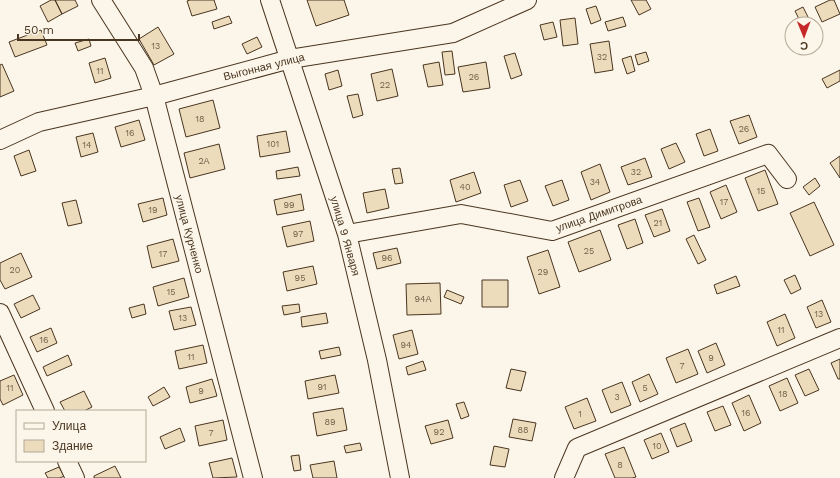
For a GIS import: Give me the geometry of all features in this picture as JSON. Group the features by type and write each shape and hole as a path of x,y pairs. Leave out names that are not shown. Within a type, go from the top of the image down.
{"street":[{"name":"улица Курченко","path":"101,0 144,68 154,96 253,478"},
{"name":"улица 9 Января","path":"270,0 346,234 377,360 400,478"},
{"name":"Выгонная улица","path":"0,140 39,122 154,96 290,59 453,33 527,0"},
{"name":"улица Димитрова","path":"346,234 461,214 552,231 768,154 787,179"},
{"path":"0,313 44,410"},
{"path":"564,478 577,448 840,338"},
{"path":"67,462 75,478"}],"building":[{"path":"51,0 55,0 62,14 48,22 40,6"},
{"path":"55,0 75,0 78,6 62,14"},
{"path":"214,0 217,9 192,16 187,1"},
{"path":"307,0 344,0 349,15 316,26"},
{"path":"631,0 646,0 651,9 639,15"},
{"path":"830,0 834,0 840,14 824,21 824,16 819,16 815,7"},
{"path":"596,6 601,20 591,24 586,9"},
{"path":"803,7 808,16 798,16 795,11"},
{"path":"229,16 232,23 214,29 212,22"},
{"path":"623,17 626,26 608,31 605,22"},
{"path":"575,18 578,44 563,46 560,20"},
{"path":"553,22 557,37 544,40 540,25"},
{"path":"158,27 174,54 154,65 139,39"},
{"path":"41,30 47,45 15,57 9,42"},
{"path":"257,37 262,47 247,54 242,44"},
{"path":"89,39 91,46 78,51 75,43"},
{"path":"609,41 613,70 595,73 590,44"},
{"path":"452,51 455,74 445,75 442,52"},
{"path":"646,52 649,61 638,65 635,55"},
{"path":"515,53 522,75 511,79 504,56"},
{"path":"631,56 635,71 627,74 622,59"},
{"path":"105,58 111,78 95,83 89,63"},
{"path":"439,62 443,85 428,87 423,65"},
{"path":"486,62 490,88 463,92 458,67"},
{"path":"2,64 14,91 0,97 0,65"},
{"path":"392,69 398,96 377,101 371,74"},
{"path":"338,70 342,86 329,90 325,74"},
{"path":"840,70 840,81 827,88 822,79"},
{"path":"358,94 363,115 353,118 347,96"},
{"path":"213,100 220,128 186,137 179,109"},
{"path":"749,115 757,137 739,144 730,121"},
{"path":"139,120 145,140 121,147 115,127"},
{"path":"710,129 718,151 704,156 696,134"},
{"path":"286,131 290,152 260,157 257,136"},
{"path":"93,133 98,152 81,157 76,137"},
{"path":"676,143 685,162 669,169 661,149"},
{"path":"219,144 225,169 190,178 184,153"},
{"path":"29,150 36,171 21,176 14,156"},
{"path":"840,156 840,178 830,163"},
{"path":"645,158 652,177 628,185 621,167"},
{"path":"600,164 610,192 591,200 581,172"},
{"path":"298,167 300,176 277,179 276,171"},
{"path":"400,168 403,183 395,184 392,169"},
{"path":"765,170 778,204 758,211 745,178"},
{"path":"474,172 481,193 456,202 450,180"},
{"path":"815,178 820,186 809,195 803,187"},
{"path":"520,180 528,201 511,207 504,185"},
{"path":"562,180 569,200 553,206 545,186"},
{"path":"726,185 737,212 721,219 710,192"},
{"path":"385,189 389,208 367,213 363,193"},
{"path":"301,194 304,210 277,215 274,200"},
{"path":"163,198 167,215 143,222 138,204"},
{"path":"699,198 710,227 698,231 687,202"},
{"path":"76,200 82,223 68,226 62,203"},
{"path":"814,202 834,245 810,256 790,213"},
{"path":"662,209 670,231 654,237 645,215"},
{"path":"635,219 643,243 627,249 618,225"},
{"path":"310,221 314,241 287,247 282,227"},
{"path":"600,230 611,260 579,272 568,242"},
{"path":"694,235 706,260 698,264 686,239"},
{"path":"173,239 179,261 152,268 147,246"},
{"path":"397,248 401,263 377,269 373,253"},
{"path":"548,250 560,287 539,294 527,257"},
{"path":"21,253 32,277 5,289 0,280 0,263"},
{"path":"313,266 317,284 287,291 283,272"},
{"path":"795,275 801,289 791,294 784,280"},
{"path":"736,276 740,286 717,294 714,285"},
{"path":"184,278 189,297 158,306 153,287"},
{"path":"482,280 508,280 508,307 482,307"},
{"path":"440,283 441,314 407,315 406,284"},
{"path":"447,290 464,297 461,304 444,297"},
{"path":"33,295 40,309 21,318 14,304"},
{"path":"822,300 831,322 816,328 807,307"},
{"path":"144,304 146,314 132,318 129,308"},
{"path":"299,304 300,312 284,315 282,306"},
{"path":"191,307 196,325 174,330 169,311"},
{"path":"326,313 328,323 302,327 301,317"},
{"path":"785,314 795,338 777,346 767,322"},
{"path":"51,328 57,343 37,352 30,337"},
{"path":"412,330 418,354 399,359 393,335"},
{"path":"716,343 725,365 707,373 698,351"},
{"path":"203,345 207,363 179,369 175,351"},
{"path":"339,347 341,355 321,359 319,351"},
{"path":"688,349 698,374 676,383 666,358"},
{"path":"68,355 72,365 47,376 43,367"},
{"path":"840,359 840,379 838,379 831,363"},
{"path":"423,361 426,370 408,375 406,367"},
{"path":"511,369 526,372 521,391 506,388"},
{"path":"809,369 819,390 805,396 795,375"},
{"path":"649,374 658,394 640,402 632,382"},
{"path":"14,375 23,395 3,405 0,399 0,381"},
{"path":"335,375 339,393 308,399 305,381"},
{"path":"787,378 798,403 780,411 769,386"},
{"path":"212,379 217,396 190,403 186,387"},
{"path":"622,382 631,405 611,413 602,390"},
{"path":"164,387 170,397 153,406 148,397"},
{"path":"84,391 92,407 86,410 64,410 60,402"},
{"path":"749,395 761,423 744,431 732,403"},
{"path":"587,398 596,421 574,429 565,407"},
{"path":"464,402 469,416 461,419 456,404"},
{"path":"723,406 731,425 715,431 707,412"},
{"path":"343,408 347,430 317,436 313,413"},
{"path":"513,419 536,423 532,441 509,437"},
{"path":"223,420 227,440 199,446 195,426"},
{"path":"448,420 453,438 431,444 425,426"},
{"path":"685,423 692,441 677,447 670,429"},
{"path":"180,428 185,441 165,449 160,437"},
{"path":"661,433 669,452 652,459 644,440"},
{"path":"360,443 362,450 346,453 344,446"},
{"path":"494,446 509,449 505,467 490,465"},
{"path":"624,447 636,477 615,478 605,454"},
{"path":"299,455 301,470 294,471 291,456"},
{"path":"232,458 237,477 213,478 209,463"},
{"path":"334,461 337,478 313,478 310,465"},
{"path":"115,466 121,478 94,478 94,476"},
{"path":"59,467 64,476 60,478 48,478 45,473"}]}
